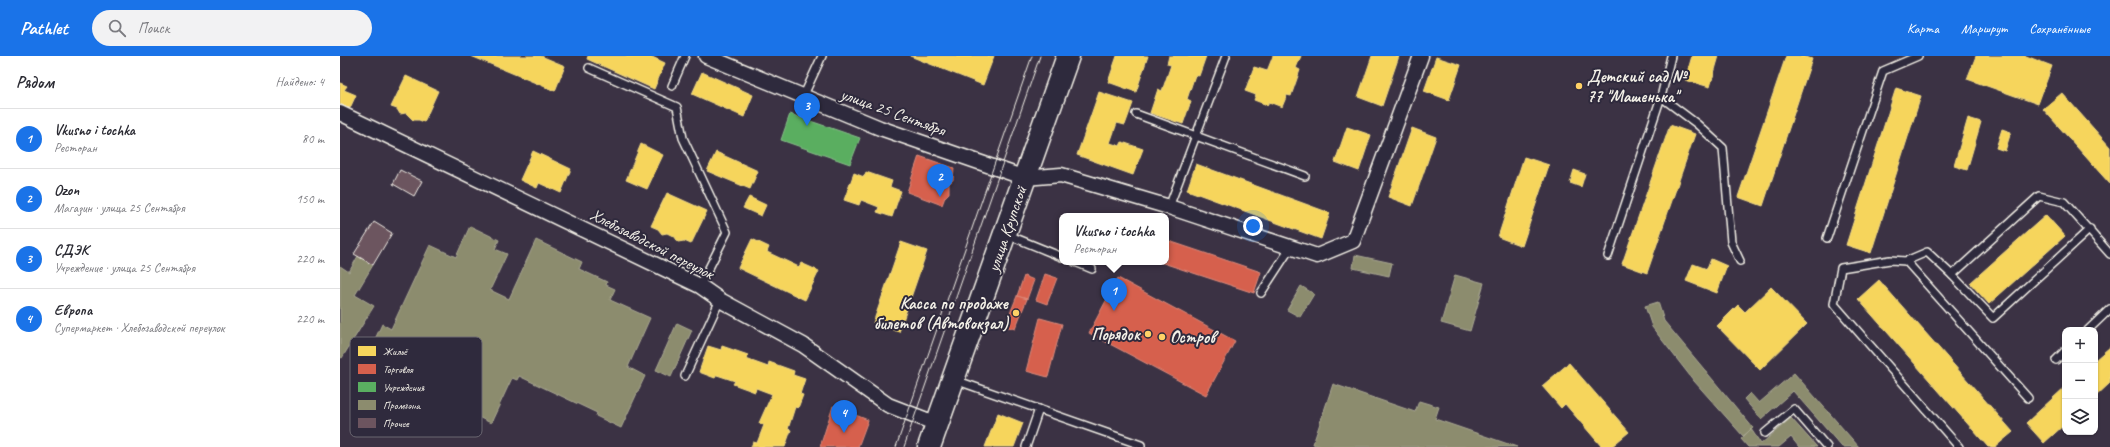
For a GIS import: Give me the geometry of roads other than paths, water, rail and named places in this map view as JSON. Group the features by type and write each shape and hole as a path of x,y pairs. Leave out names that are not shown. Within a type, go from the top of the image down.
{"main road":[{"name":"улица Крупской","path":"929,447 1006,234 1024,178 1068,56"}],"street":[{"name":"улица 25 Сентября","path":"706,56 880,128 1024,178"},
{"path":"1024,178 1061,175 1169,207 1317,256 1354,241 1421,56"},
{"name":"Хлебозаводской переулок","path":"340,113 700,286 720,300 804,346 888,405 937,424"}],"lane":[{"path":"672,86 685,56"},
{"path":"803,97 822,56"},
{"path":"1169,207 1226,56"},
{"path":"1608,256 1661,97 1671,56"},
{"path":"1827,238 1883,71 1918,56"},
{"path":"589,68 677,107 683,138 727,232 700,286"},
{"path":"1661,97 1697,124 1723,148 1732,242 1740,261"},
{"path":"1136,114 1305,176"},
{"path":"1952,275 2039,196 2064,202 2090,229 2110,254"},
{"path":"1959,447 1834,304 1841,268 1890,260 1906,261 1927,252 1952,275 1993,318 2090,229"},
{"path":"1006,234 1059,255"},
{"path":"1261,293 1291,247"},
{"path":"1906,261 2028,398"},
{"path":"1082,265 1092,269"},
{"path":"685,376 720,300"},
{"path":"2091,327 2110,309"},
{"path":"2056,360 2062,354"},
{"path":"953,380 1142,446"},
{"path":"1026,447 1039,409"},
{"path":"1764,433 1794,409 1827,447"}],"tram line":[{"path":"896,447 1032,56"},
{"path":"904,447 1040,56"}],"place":[{"name":"Детский сад № 77 \"Машенька\"","path":"1579,86"},
{"name":"СДЭК","path":"807,126"},
{"name":"Ozon","path":"940,197"},
{"name":"Vkusno i tochka","path":"1114,311"},
{"name":"Касса по продаже билетов (Автовокзал)","path":"1016,313"},
{"name":"Порядок","path":"1148,334"},
{"name":"Остров","path":"1162,337"},
{"name":"Европа","path":"844,433"}]}
